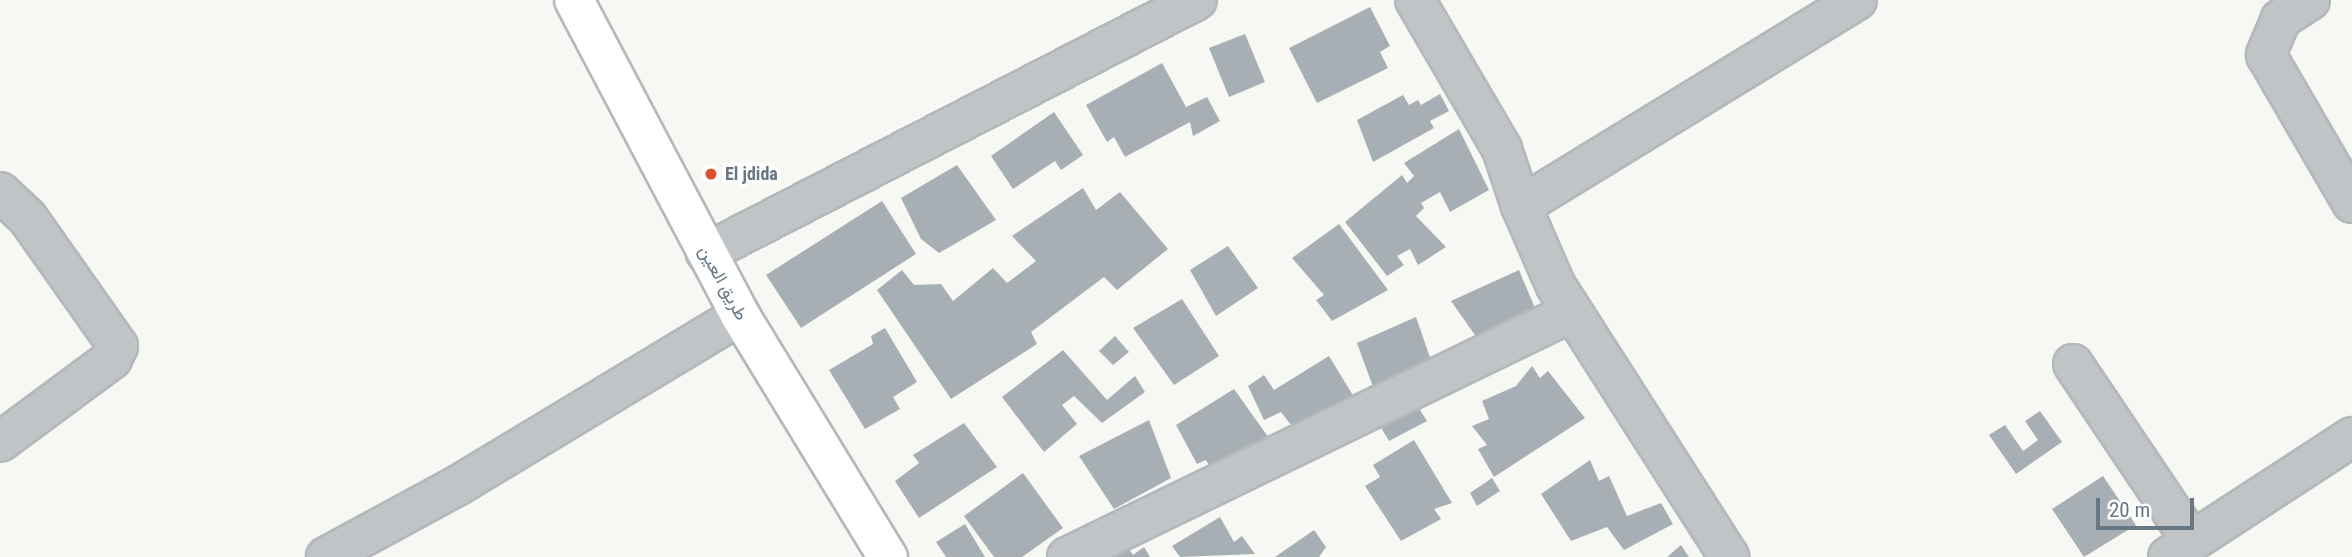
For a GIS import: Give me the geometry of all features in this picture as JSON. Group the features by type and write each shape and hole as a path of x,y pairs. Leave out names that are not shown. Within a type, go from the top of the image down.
{"main road":[{"name":"طريق العين","path":"574,0 740,315 888,557"}],"street":[{"path":"1415,0 1502,149 1521,206 1572,312 1729,557"},
{"path":"1521,206 1857,0"},
{"path":"2310,0 2281,19 2266,55 2352,203"},
{"path":"706,253 1180,3"},
{"path":"0,192 27,217 118,346 111,359 0,442"},
{"path":"1067,557 1572,312"},
{"path":"326,557 740,315"},
{"path":"2073,363 2180,549 2352,437"}],"building":[{"path":"1370,7 1390,46 1380,52 1388,68 1317,103 1289,48"},
{"path":"1245,34 1265,82 1229,97 1209,48"},
{"path":"1162,63 1186,107 1207,97 1220,121 1193,136 1190,122 1125,157 1114,137 1107,142 1086,105"},
{"path":"1440,94 1449,111 1430,121 1434,128 1373,162 1357,120 1403,95 1409,105 1418,100 1421,105"},
{"path":"1054,112 1083,155 1061,170 1055,161 1013,189 991,156"},
{"path":"1459,129 1489,190 1450,212 1440,192 1421,203 1424,208 1416,216 1446,247 1418,265 1410,249 1397,256 1404,265 1387,276 1345,222 1402,175 1407,183 1414,176 1404,163"},
{"path":"957,165 996,220 939,253 921,239 901,198"},
{"path":"1083,188 1096,210 1120,192 1168,249 1117,290 1104,277 1031,332 1037,344 951,399 877,290 902,270 914,285 941,284 953,301 993,268 1007,283 1036,261 1012,236"},
{"path":"882,201 916,254 801,328 766,275"},
{"path":"1339,224 1388,290 1332,321 1316,300 1324,295 1292,258"},
{"path":"1228,246 1258,288 1216,316 1190,270"},
{"path":"1519,270 1540,320 1482,345 1451,301"},
{"path":"1182,299 1219,356 1174,385 1133,328"},
{"path":"1416,317 1434,369 1376,395 1357,343"},
{"path":"885,328 917,382 893,397 900,409 865,429 829,370 873,344 871,336"},
{"path":"1115,336 1129,352 1113,365 1099,351"},
{"path":"1063,350 1107,400 1135,376 1145,392 1102,423 1074,396 1062,405 1077,424 1044,452 1002,397"},
{"path":"1329,356 1360,407 1297,433 1281,412 1264,420 1248,386 1264,375 1274,390"},
{"path":"1532,366 1540,378 1548,371 1585,418 1494,477 1478,449 1487,445 1472,426 1489,419 1482,401 1516,386"},
{"path":"1234,389 1271,441 1213,473 1206,460 1197,464 1176,425"},
{"path":"1411,396 1427,421 1389,441 1373,414"},
{"path":"2040,411 2062,442 2016,474 1989,435 2005,425 2023,451 2038,440 2025,421"},
{"path":"1149,420 1171,478 1114,509 1079,456"},
{"path":"964,423 997,467 919,518 895,481 919,463 913,455"},
{"path":"1414,440 1452,503 1434,509 1441,519 1401,541 1365,486 1380,477 1373,465"},
{"path":"1590,460 1599,481 1609,476 1627,516 1661,503 1673,524 1624,550 1607,527 1571,541 1541,494"},
{"path":"1023,473 1063,528 1022,557 994,557 964,516"},
{"path":"2103,476 2136,525 2084,557 2052,509"},
{"path":"1492,478 1500,491 1477,506 1470,493"},
{"path":"1220,517 1234,542 1242,536 1255,554 1180,557 1172,546"},
{"path":"965,524 985,557 946,557 936,542"},
{"path":"1314,530 1326,547 1319,557 1275,557"},
{"path":"1126,544 1133,555 1144,547 1150,557 1107,557"},
{"path":"1681,545 1689,557 1667,557"}],"place":[{"name":"El jdida","path":"711,174"}]}
